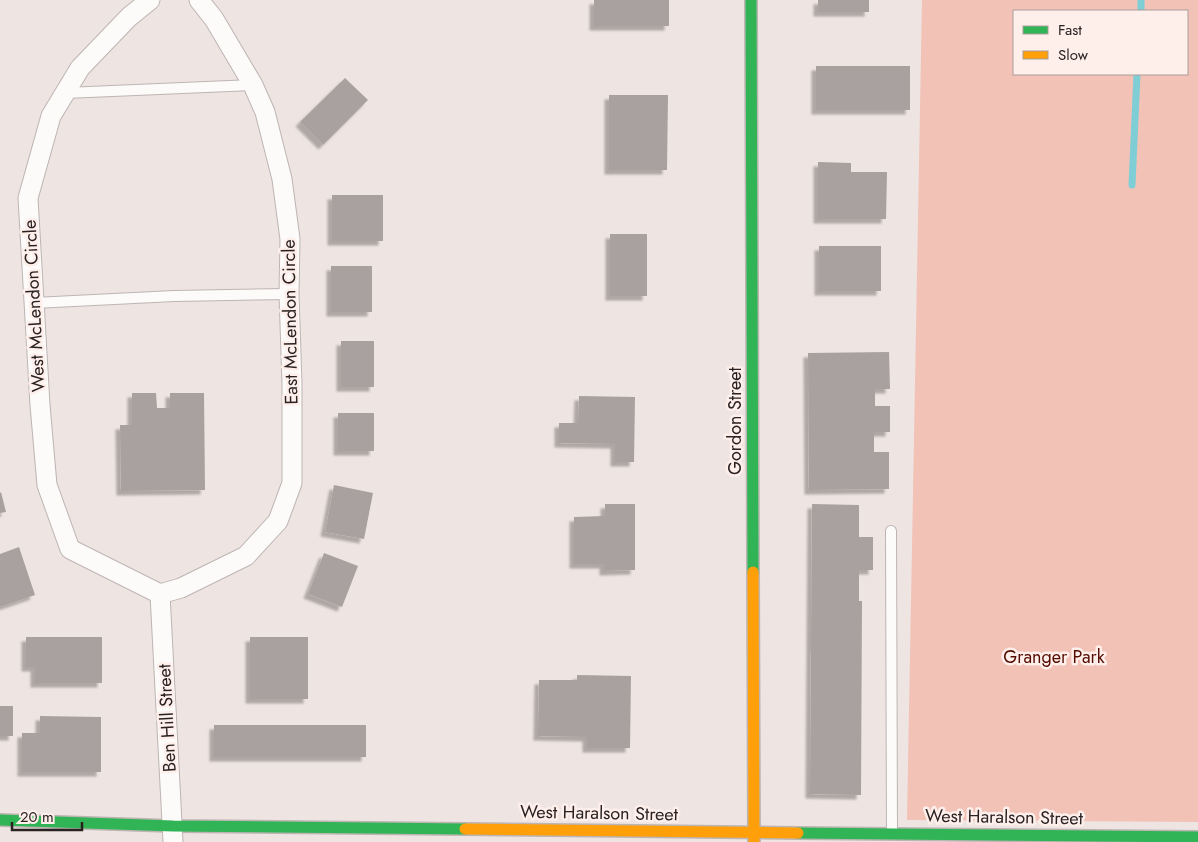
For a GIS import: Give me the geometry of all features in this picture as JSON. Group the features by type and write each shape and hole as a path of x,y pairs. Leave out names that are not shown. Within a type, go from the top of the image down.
{"street":[{"name":"West McLendon Circle","path":"150,0 129,17 80,68 51,116 28,198 40,405 47,485 70,549 160,594"},
{"name":"East McLendon Circle","path":"160,594 181,588 246,556 278,521 292,483 290,239 282,179 265,112 253,85 214,19 199,0"},
{"name":"Gordon Street","path":"751,0 754,837"},
{"name":"Ben Hill Street","path":"160,594 173,834"},
{"name":"West Haralson Street","path":"0,820 173,834 754,837 892,834 999,838 1198,837"}],"lane":[{"path":"65,93 253,85"},
{"path":"34,303 174,296 289,294"},
{"path":"891,531 892,834"}],"green space":[{"name":"Granger Park","path":"922,0 1198,0 1198,822 907,820"}],"building":[{"path":"594,0 669,0 669,26 594,26"},
{"path":"818,0 869,0 869,12 818,12"},
{"path":"816,66 910,66 910,110 816,110"},
{"path":"345,78 368,100 323,145 300,122"},
{"path":"609,95 668,95 667,170 609,170"},
{"path":"818,162 851,163 851,172 887,172 886,219 818,219"},
{"path":"332,195 383,195 383,241 332,241"},
{"path":"610,234 647,234 647,296 610,296"},
{"path":"819,246 881,246 881,291 819,291"},
{"path":"331,266 372,266 372,312 331,312"},
{"path":"341,341 374,341 374,387 341,387"},
{"path":"889,352 890,389 875,389 875,406 890,406 890,432 874,432 874,452 889,452 889,489 809,490 808,353"},
{"path":"132,393 156,393 157,408 170,408 170,393 204,393 205,490 121,491 120,425 132,425"},
{"path":"579,396 635,397 634,462 615,462 615,444 559,443 559,423 578,423"},
{"path":"338,413 374,413 374,451 338,451"},
{"path":"334,485 373,493 364,539 325,532"},
{"path":"0,493 6,512 0,513"},
{"path":"605,504 635,504 635,570 604,571 604,564 574,564 574,517 605,516"},
{"path":"812,504 859,505 859,537 873,537 873,570 859,570 859,601 862,601 861,795 810,794"},
{"path":"19,547 35,595 0,607 0,554"},
{"path":"324,553 358,566 342,607 308,594"},
{"path":"26,637 102,637 102,683 35,683 35,667 26,667"},
{"path":"250,637 308,637 308,699 250,699"},
{"path":"577,675 631,676 630,748 587,748 587,737 538,736 539,680 577,680"},
{"path":"0,706 13,706 13,736 0,736"},
{"path":"40,716 101,717 101,772 22,772 22,733 40,733"},
{"path":"214,725 366,725 366,757 214,757"}],"waterway":[{"path":"1141,0 1141,10"},
{"path":"1132,185 1137,75"}],"traffic: fast":[{"path":"751,0 753,572"},
{"path":"0,820 173,826 465,829"},
{"path":"798,833 1198,837"}],"traffic: slow":[{"path":"753,572 754,842"},
{"path":"465,829 798,833"}]}
